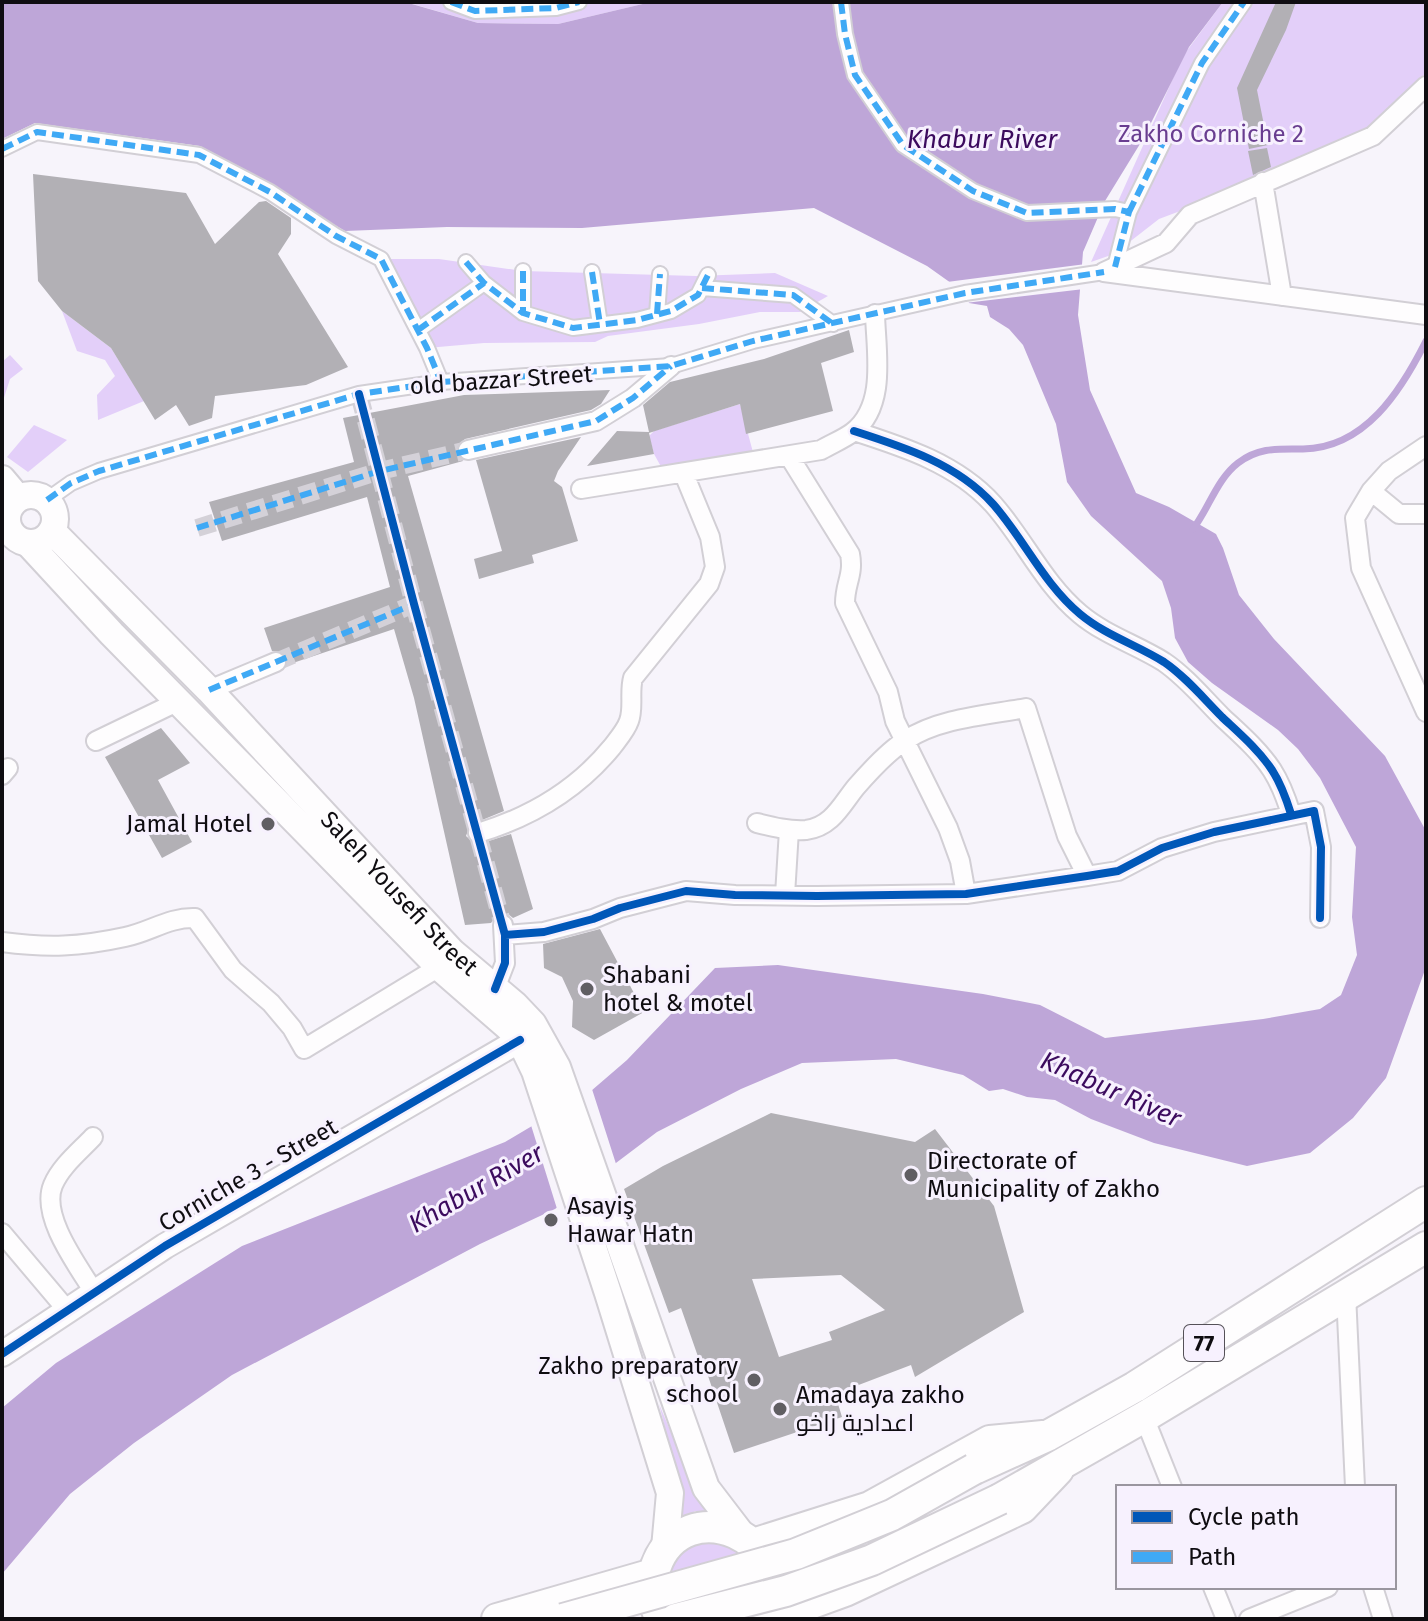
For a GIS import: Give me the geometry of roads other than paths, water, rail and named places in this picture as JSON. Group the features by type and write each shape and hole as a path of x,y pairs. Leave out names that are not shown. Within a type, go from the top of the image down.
{"main road":[{"path":"33,494 47,500 54,511 52,531 39,542 28,543 15,538 7,503 33,494"},
{"name":"Saleh Yousefi Street","path":"52,531 209,690 452,952 533,1024 621,1289 706,1488 747,1540"},
{"name":"Saleh Yousefi Street","path":"28,543 112,634 439,967 508,1027 546,1069"},
{"name":"77","path":"565,1608 796,1554 892,1515 974,1469 1049,1435 1135,1387 1426,1202"},
{"name":"77","path":"676,1619 786,1591 872,1560 1000,1499 1144,1417 1426,1247"},
{"name":"Saleh Yousefi Street","path":"621,1289 670,1493 659,1561"},
{"path":"747,1540 822,1524 870,1507 990,1441 1049,1435"},
{"path":"765,1619 845,1591 1022,1508 1069,1460"},
{"path":"822,1524 813,1543 814,1564 826,1582 845,1591"},
{"path":"565,1608 659,1561 688,1532 701,1528 729,1530 747,1540 768,1567 771,1594 765,1619"},
{"path":"659,1561 651,1589 661,1619"},
{"path":"497,1619 586,1604 599,1619"}],"street":[{"path":"451,2 475,11 556,8 579,2"},
{"path":"841,2 855,75 903,145 973,191 1027,213 1122,210"},
{"path":"1110,270 1122,210 1202,63 1244,2"},
{"path":"1110,270 1166,243 1190,215 1373,136 1426,86"},
{"path":"2,149 37,132 199,155 270,192 336,236 381,259 441,382"},
{"path":"1263,182 1282,296"},
{"path":"466,262 484,283 523,313 573,328 671,311 698,295 705,282 793,295 833,324"},
{"path":"1110,270 1426,315"},
{"name":"old bazzar Street","path":"47,500 80,479 359,394 441,382 671,366 753,341 965,293 1110,270"},
{"path":"523,271 523,313"},
{"path":"592,272 600,324"},
{"path":"657,314 660,274"},
{"path":"418,330 484,283"},
{"path":"581,489 821,450 854,431 870,412 877,391 875,314"},
{"path":"468,450 596,421 633,398 671,366"},
{"path":"854,431 923,454 968,480 993,504 1047,582 1079,614 1170,667 1253,747 1283,789 1291,814"},
{"path":"1426,446 1389,471 1371,491 1355,518 1361,568 1426,712"},
{"path":"789,456 850,554 854,571 845,591 845,603 888,692 895,721 948,828 960,861 966,894"},
{"path":"478,833 514,822 542,808 573,786 605,755 630,719 633,678 709,584 715,567 710,537 684,474"},
{"path":"1371,491 1399,514 1426,514"},
{"path":"209,690 276,662"},
{"path":"96,741 179,701"},
{"path":"757,823 789,830 810,830 827,822 842,809 873,769 905,740 938,726 1026,708 1067,836 1087,876"},
{"path":"495,989 505,963 504,928 544,932 686,891 785,895 966,894 1118,871 1162,848 1214,832 1314,811 1321,847 1320,918"},
{"path":"785,895 789,830"},
{"path":"2,942 61,948 128,937 168,920 195,918 233,970 271,1003 292,1028 304,1049 439,967"},
{"name":"Corniche 3 - Street","path":"2,1354 165,1246 520,1040"},
{"path":"93,1137 64,1168 53,1184 50,1199 54,1219 66,1247 94,1292"},
{"path":"2,1233 67,1310"},
{"path":"1346,1294 1355,1485"},
{"path":"1144,1417 1171,1485"},
{"path":"1214,1589 1226,1619"},
{"path":"1249,1619 1323,1589"},
{"path":"1374,1589 1383,1619"}],"water":[{"name":"Khabur River","path":"2,2 405,2 478,23 558,24 651,2 1223,2 1189,47 1143,139 1105,201 1083,252 1078,315 1090,390 1136,493 1169,507 1216,534 1239,595 1274,639 1385,756 1426,831 1426,967 1386,1078 1353,1118 1310,1153 1247,1166 1154,1143 1091,1119 1055,1100 1027,1097 1003,1089 989,1091 963,1075 896,1059 802,1063 741,1089 657,1132 555,1209 480,1244 232,1375 134,1443 70,1494 2,1574 2,1408 56,1363 242,1246 505,1142 591,1091 627,1060 715,968 778,965 983,994 1040,1005 1105,1038 1320,1009 1341,995 1357,955 1352,917 1356,847 1320,778 1298,749 1278,730 1188,662 1175,638 1171,608 1162,581 1091,516 1067,482 1056,424 1023,345 1009,329 990,317 987,306 969,303 965,293 927,266 814,208 582,228 447,227 345,231 200,146 35,123 2,139"}],"waterway":[{"path":"1193,529 1224,477 1246,458 1269,450 1325,446 1363,428 1392,397 1426,341"}],"tunnel":[{"path":"359,394 502,922"},
{"path":"197,528 380,471 468,450"},
{"path":"276,662 414,604"}],"place":[{"name":"Jamal Hotel","path":"268,824"},
{"name":"Shabani hotel & motel","path":"587,989"},
{"name":"Directorate of Municipality of Zakho","path":"911,1175"},
{"name":"Asayiş Hawar Hatn","path":"551,1220"},
{"name":"Zakho preparatory school","path":"754,1380"},
{"name":"Amadaya zakho اعدادية زاخو","path":"780,1409"}],"park label":[{"name":"Zakho Corniche 2","path":"1211,134"}]}
